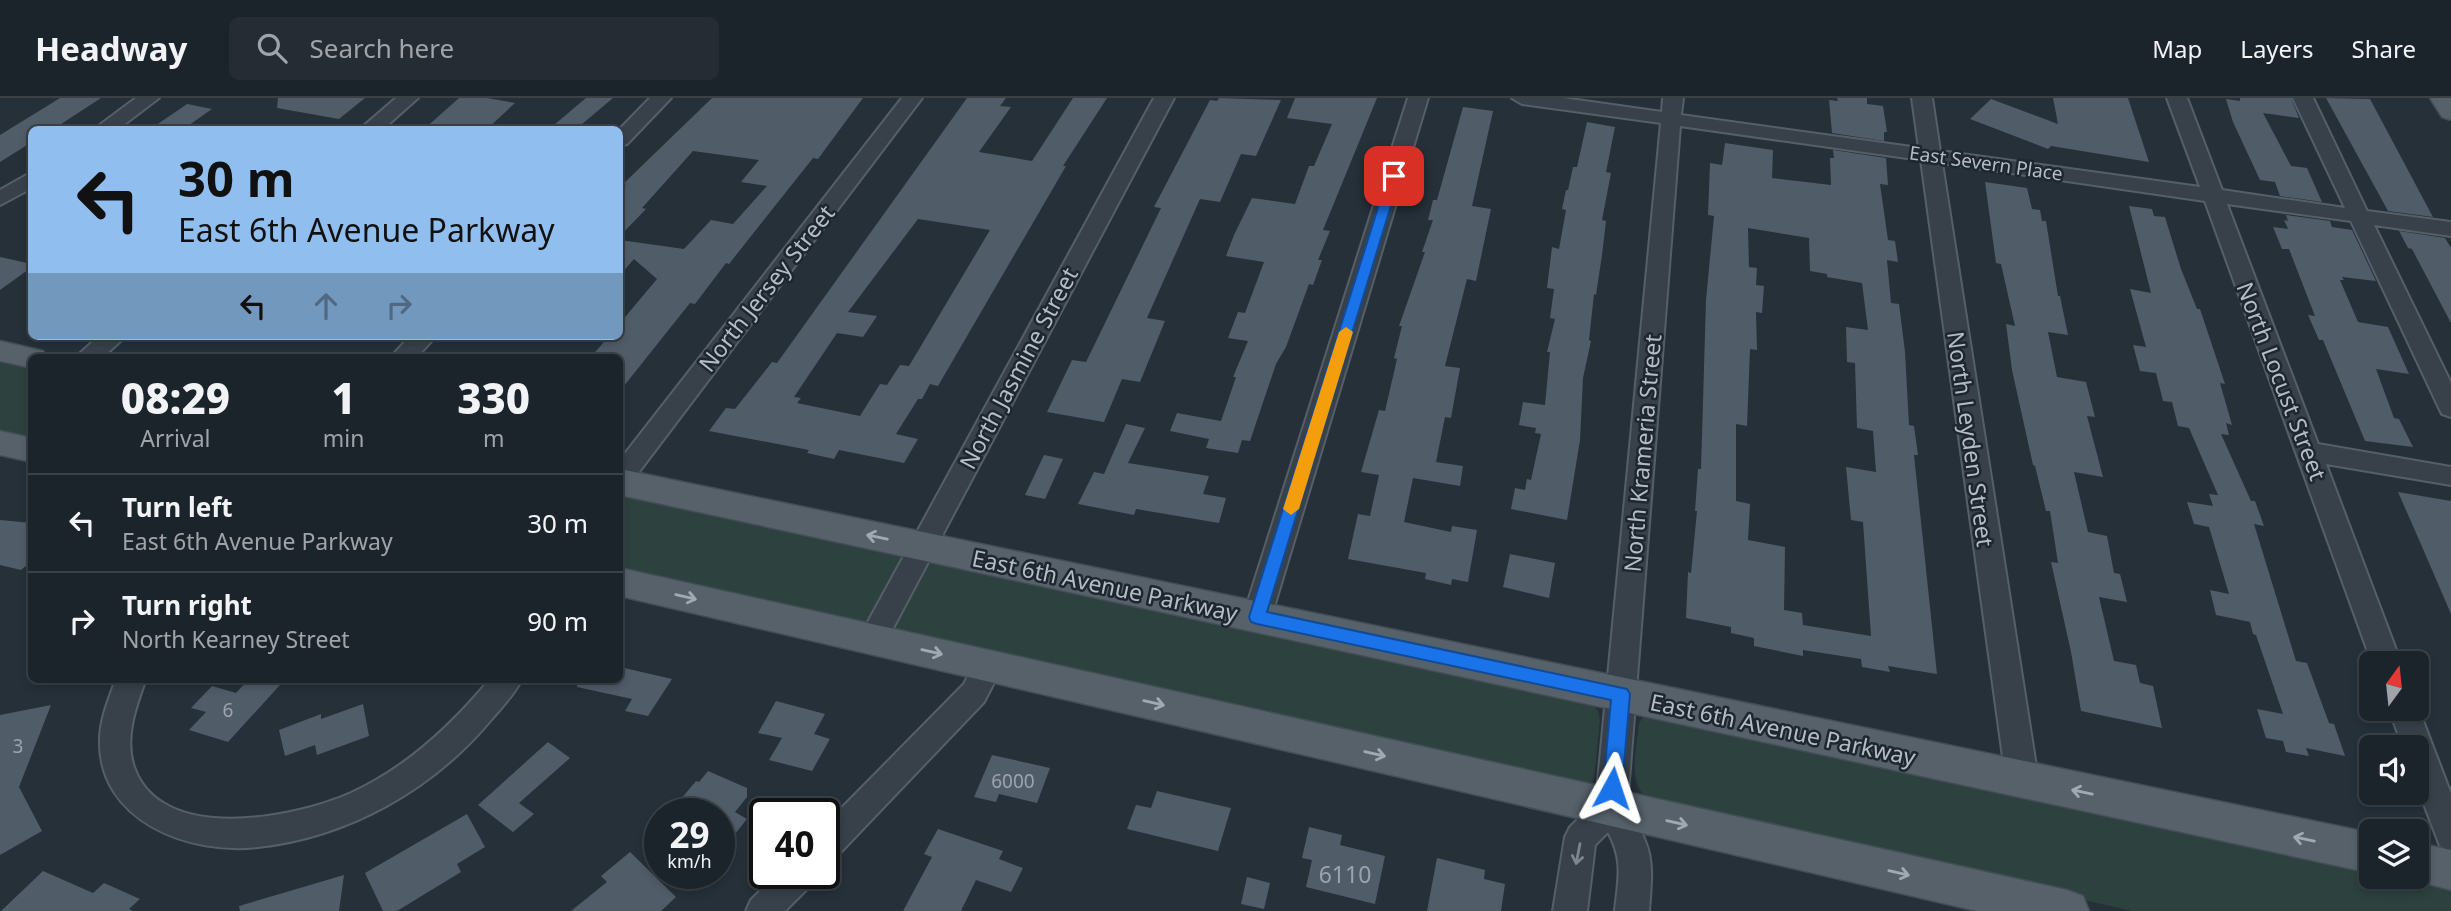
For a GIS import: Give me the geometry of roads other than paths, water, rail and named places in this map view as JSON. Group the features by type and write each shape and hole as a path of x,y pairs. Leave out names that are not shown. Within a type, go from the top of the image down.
{"main road":[{"path":"2443,98 2451,112"},
{"path":"0,351 28,357"},
{"path":"0,443 28,449"},
{"name":"East 6th Avenue Parkway","path":"623,481 2359,850"},
{"path":"623,583 2067,911"},
{"path":"2429,865 2451,870"}],"street":[{"path":"109,126 149,98"},
{"path":"374,126 408,98"},
{"path":"623,137 662,98"},
{"name":"North Jersey Street","path":"623,476 912,98"},
{"name":"North Jasmine Street","path":"873,639 1164,98"},
{"path":"1257,617 1418,98"},
{"name":"East Severn Place","path":"1522,98 1673,109 1929,154 2451,229"},
{"name":"North Leyden Street","path":"1922,98 2022,779"},
{"name":"North Locust Street","path":"2177,98 2383,651"},
{"path":"2303,98 2451,408"},
{"name":"North Krameria Street","path":"1611,808 1673,109"},
{"path":"0,199 28,181"},
{"path":"92,354 109,340"},
{"path":"406,354 420,340"},
{"path":"2309,452 2451,476"},
{"path":"840,831 974,693 988,665"},
{"path":"129,683 119,704 113,743 121,781 152,815 227,834 293,827 364,802 433,761 478,717 504,683"},
{"path":"2408,721 2451,836"},
{"path":"1570,911 1581,837 1611,808 1633,847 1636,862 1632,911"},
{"path":"768,908 785,889"}]}
